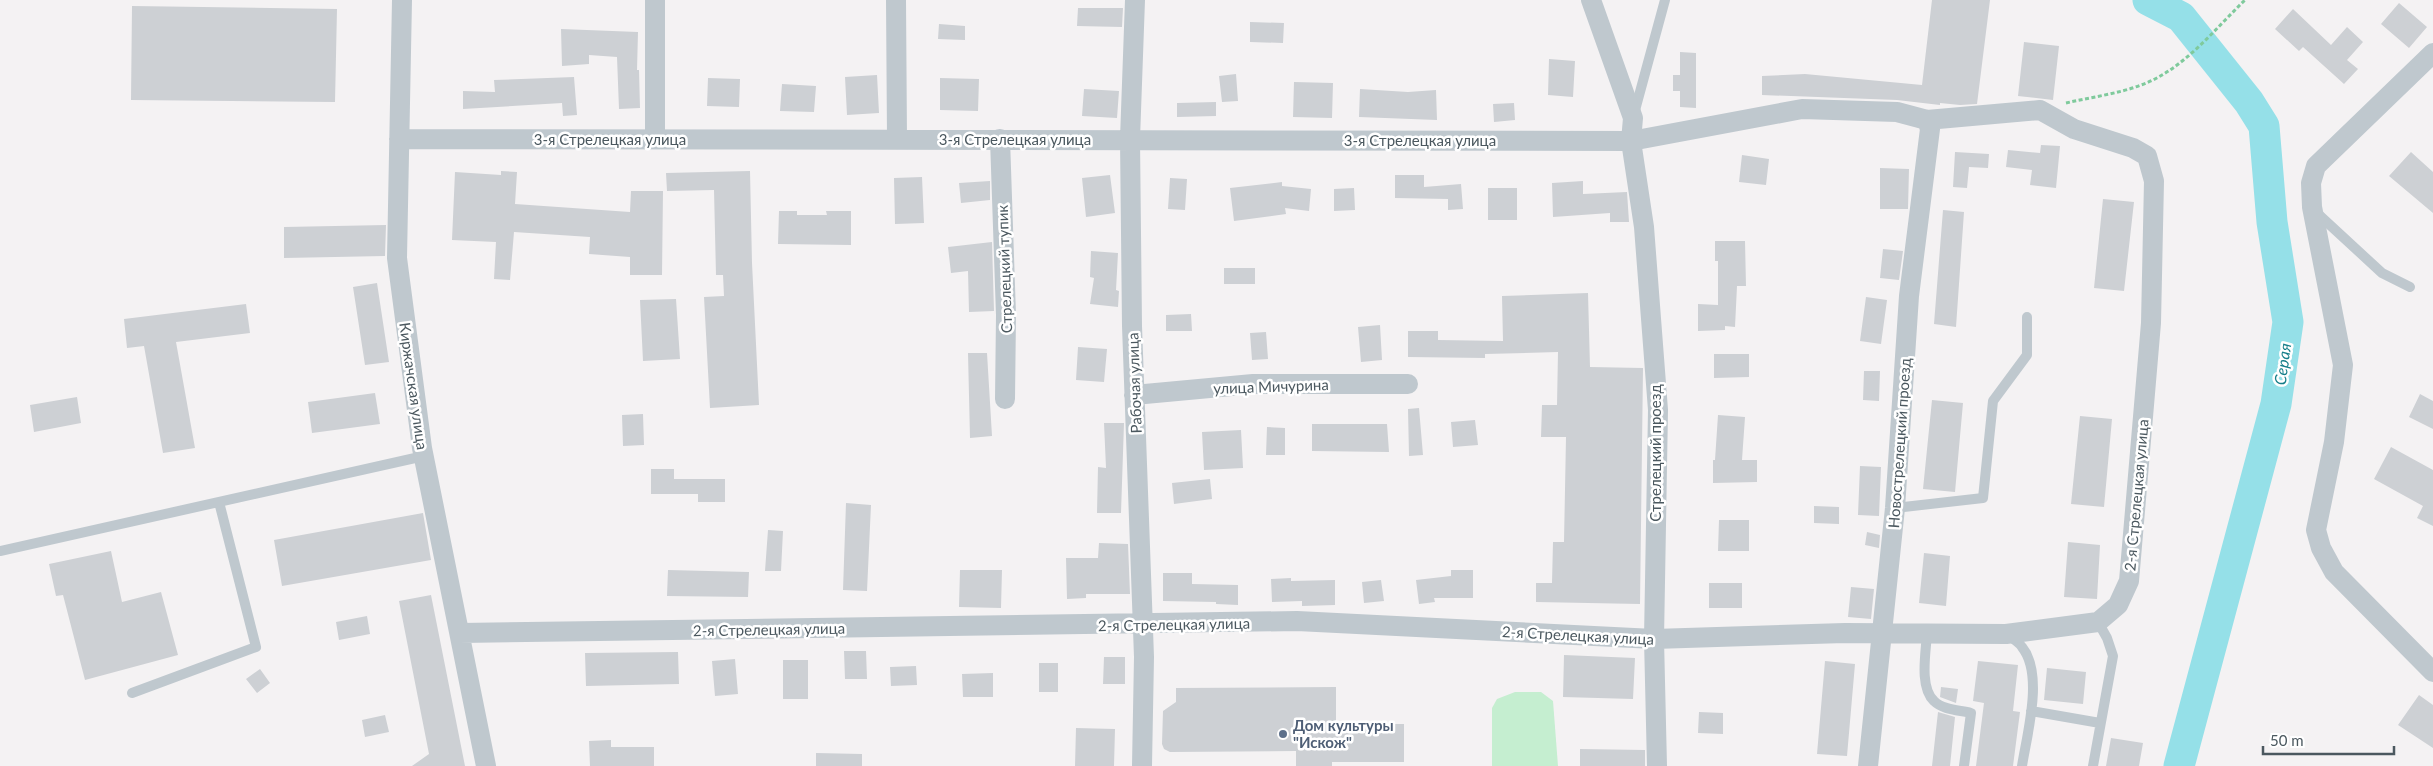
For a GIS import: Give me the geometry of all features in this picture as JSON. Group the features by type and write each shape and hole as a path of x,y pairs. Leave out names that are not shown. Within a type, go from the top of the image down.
{"street":[{"name":"Киржачская улица","path":"402,0 397,258 424,456 486,766"},
{"path":"655,0 655,139"},
{"path":"896,0 896,138"},
{"name":"Рабочая улица","path":"1135,0 1130,139 1134,395 1143,625 1142,766"},
{"path":"1591,0 1633,118"},
{"path":"2433,53 2316,166 2310,183 2312,207 2343,366 2334,442 2316,530 2321,548 2334,572 2433,672"},
{"name":"3-я Стрелецкая улица","path":"399,139 1632,140 1731,124 1802,109 1897,112 1928,120 2040,110"},
{"name":"2-я Стрелецкая улица","path":"460,633 1143,625 1297,621 1654,639 1884,633 2006,634 2098,622 2118,605 2129,581 2150,323 2154,181 2146,156 2133,148 2074,129 2040,110"},
{"name":"Стрелецкий проезд","path":"1633,118 1632,140 1644,227 1658,410 1654,639 1657,766"},
{"name":"Новострелецкий проезд","path":"1868,766 1884,633 1896,508 1909,296 1930,129 1928,120"},
{"name":"Стрелецкий тупик","path":"1000,138 1006,315 1005,399"},
{"name":"улица Мичурина","path":"1134,395 1253,384 1408,384"}],"lane":[{"path":"1633,118 1665,0"},
{"path":"2312,207 2323,221 2382,273 2410,287"},
{"path":"1896,508 1983,498 1993,401 2027,355 2027,317"},
{"path":"0,551 424,456"},
{"path":"132,692 256,647 218,502"},
{"path":"2093,766 2113,656 2107,638 2098,622"},
{"path":"1927,633 1925,677 1927,690 1934,701 1946,708 1971,713 1964,766"},
{"path":"2006,634 2022,647 2032,669 2031,711 2022,766"},
{"path":"2031,711 2100,723"}],"path":[{"path":"2040,110 2142,85 2170,70 2221,26 2245,0"}],"green space":[{"path":"1515,692 1541,692 1553,701 1558,766 1492,766 1492,708 1497,699"}],"building":[{"path":"1932,0 1990,0 1977,104 1940,103 1940,105 1897,100 1762,95 1762,76 1805,74 1922,85"},
{"path":"2399,3 2427,27 2409,48 2381,24"},
{"path":"132,6 337,9 335,102 131,100"},
{"path":"1078,8 1123,8 1122,27 1077,26"},
{"path":"2293,9 2331,45 2347,27 2363,42 2347,60 2358,69 2344,84 2303,47 2299,51 2275,29"},
{"path":"1250,22 1284,23 1283,43 1250,42"},
{"path":"939,24 965,26 965,40 938,39"},
{"path":"561,29 638,32 637,70 639,70 640,108 619,109 617,57 589,55 589,64 562,66"},
{"path":"2024,42 2059,46 2053,100 2018,96"},
{"path":"1680,52 1696,53 1696,108 1680,107 1680,91 1673,91 1673,75 1680,75"},
{"path":"1549,59 1575,61 1573,97 1548,95"},
{"path":"1236,74 1238,101 1222,102 1219,76"},
{"path":"877,75 879,113 847,115 845,77"},
{"path":"574,77 577,115 563,116 562,103 463,109 463,91 495,92 494,80"},
{"path":"708,78 740,79 739,107 707,106"},
{"path":"940,78 979,79 978,111 940,110"},
{"path":"1294,82 1333,83 1332,118 1293,117"},
{"path":"782,84 816,86 814,112 780,111"},
{"path":"1084,89 1119,91 1117,118 1082,116"},
{"path":"1360,89 1408,92 1436,90 1437,120 1359,117"},
{"path":"1216,102 1216,116 1177,117 1177,103"},
{"path":"1514,103 1515,120 1494,122 1493,104"},
{"path":"2041,145 2060,146 2056,188 2030,185 2032,170 2006,167 2008,150 2040,153"},
{"path":"1955,152 1989,154 1988,168 1969,167 1967,188 1953,187"},
{"path":"2411,152 2433,172 2433,213 2389,176"},
{"path":"1742,155 1769,159 1766,185 1739,182"},
{"path":"1880,168 1909,169 1908,209 1880,209"},
{"path":"501,171 517,172 515,204 630,212 631,191 663,191 662,275 630,275 630,257 589,254 590,237 514,232 510,280 494,279 496,242 452,240 455,172 501,175"},
{"path":"750,171 752,263 759,405 710,408 704,297 724,296 723,275 716,275 714,190 667,191 666,173"},
{"path":"1110,175 1115,213 1086,217 1082,178"},
{"path":"1395,175 1424,175 1424,187 1461,184 1463,209 1448,210 1448,199 1395,198"},
{"path":"922,177 924,223 895,224 894,178"},
{"path":"1170,178 1187,179 1185,210 1168,209"},
{"path":"990,181 990,200 961,203 959,183"},
{"path":"1583,181 1583,194 1627,192 1629,222 1610,222 1610,213 1553,217 1552,183"},
{"path":"1282,182 1282,186 1311,189 1309,211 1285,208 1286,214 1234,221 1230,188"},
{"path":"1354,188 1355,210 1334,211 1334,189"},
{"path":"1488,188 1517,188 1517,220 1488,220"},
{"path":"2103,199 2134,202 2124,291 2094,288"},
{"path":"1943,210 1964,212 1956,327 1934,324"},
{"path":"779,211 797,211 797,215 827,215 826,211 851,211 851,245 778,244"},
{"path":"386,225 385,256 284,258 284,227"},
{"path":"1715,241 1745,241 1746,286 1737,286 1735,327 1725,326 1725,330 1698,331 1698,304 1718,305 1718,261 1715,261"},
{"path":"992,242 994,311 969,312 968,271 951,273 948,247"},
{"path":"1883,249 1903,251 1899,280 1880,278"},
{"path":"1091,251 1118,253 1116,290 1119,291 1118,307 1090,304 1094,278 1090,277"},
{"path":"1224,268 1255,268 1255,284 1224,284"},
{"path":"377,283 389,362 365,365 353,287"},
{"path":"1588,293 1590,367 1643,368 1640,604 1536,602 1536,583 1552,583 1553,542 1564,542 1566,437 1541,437 1542,405 1557,405 1558,352 1485,354 1485,358 1408,357 1408,331 1438,331 1438,340 1503,341 1502,296"},
{"path":"1866,297 1887,300 1881,344 1860,341"},
{"path":"676,299 680,359 643,361 640,300"},
{"path":"246,304 250,333 176,342 195,448 163,453 144,346 127,348 124,319"},
{"path":"1191,314 1192,331 1166,331 1166,315"},
{"path":"1380,325 1382,360 1361,362 1358,327"},
{"path":"1266,332 1268,359 1252,360 1250,333"},
{"path":"1078,347 1107,349 1104,382 1076,380"},
{"path":"968,353 987,353 992,436 970,438"},
{"path":"1714,354 1749,354 1749,377 1714,378"},
{"path":"1864,371 1880,371 1879,401 1863,400"},
{"path":"375,393 380,424 312,433 308,402"},
{"path":"2420,394 2433,401 2433,429 2409,417"},
{"path":"77,397 81,423 34,432 30,405"},
{"path":"1932,400 1963,403 1955,492 1923,489"},
{"path":"1419,408 1423,455 1409,456 1408,409"},
{"path":"643,414 644,445 623,446 622,415"},
{"path":"1718,415 1745,417 1742,460 1757,460 1757,482 1713,483 1713,460 1715,460"},
{"path":"2080,416 2112,419 2104,507 2071,504"},
{"path":"1475,420 1478,445 1453,447 1451,422"},
{"path":"1104,423 1124,423 1121,513 1097,513 1098,467 1106,468"},
{"path":"1312,424 1387,424 1389,452 1312,451"},
{"path":"1267,427 1285,428 1285,455 1266,455"},
{"path":"1241,430 1243,468 1204,470 1202,432"},
{"path":"2391,447 2433,470 2433,526 2417,518 2423,506 2374,479"},
{"path":"1860,466 1881,467 1879,516 1858,515"},
{"path":"651,469 674,469 674,479 725,479 725,502 698,502 698,494 651,494"},
{"path":"1210,479 1212,499 1174,504 1172,483"},
{"path":"846,503 871,505 867,591 843,590"},
{"path":"1814,506 1839,507 1839,524 1814,523"},
{"path":"423,513 431,560 282,586 274,540"},
{"path":"1719,520 1749,520 1749,551 1718,551"},
{"path":"768,530 783,531 781,571 765,571"},
{"path":"1867,532 1880,535 1879,548 1865,545"},
{"path":"2068,542 2100,545 2097,599 2064,597"},
{"path":"1099,543 1128,544 1130,594 1086,594 1086,598 1067,599 1066,558 1098,558"},
{"path":"111,551 122,602 161,592 178,655 85,680 63,595 56,596 49,564"},
{"path":"1924,553 1950,556 1946,606 1919,603"},
{"path":"668,570 749,572 748,597 667,596"},
{"path":"960,570 1002,570 1001,608 959,607"},
{"path":"1451,570 1473,570 1473,598 1434,598 1435,602 1419,604 1416,580 1451,576"},
{"path":"1163,573 1192,573 1192,584 1238,585 1238,605 1216,604 1216,602 1163,601"},
{"path":"1291,578 1291,581 1335,580 1335,605 1302,606 1302,601 1272,602 1271,579"},
{"path":"1381,580 1384,601 1364,603 1362,582"},
{"path":"1709,583 1742,583 1742,608 1709,608"},
{"path":"1851,587 1874,589 1871,619 1848,617"},
{"path":"431,595 465,766 412,766 429,754 399,601"},
{"path":"367,616 370,634 339,640 336,622"},
{"path":"844,651 866,651 867,679 845,679"},
{"path":"678,652 679,684 586,686 585,653"},
{"path":"1564,655 1635,658 1633,699 1563,697"},
{"path":"1104,657 1125,657 1125,684 1103,684"},
{"path":"735,659 738,694 715,696 712,661"},
{"path":"783,660 808,660 808,699 783,699"},
{"path":"1825,661 1855,664 1847,756 1817,754"},
{"path":"1978,661 2018,665 2013,711 2020,712 2013,766 1976,766 1984,703 1973,701"},
{"path":"1039,663 1058,663 1058,692 1039,692"},
{"path":"916,666 917,685 891,686 890,667"},
{"path":"2047,668 2086,672 2083,704 2044,700"},
{"path":"260,669 270,683 257,693 246,679"},
{"path":"993,673 993,697 963,697 962,674"},
{"name":"Дом культуры \"Искож\"","path":"1336,687 1336,724 1404,724 1404,762 1332,762 1332,766 1296,766 1296,751 1170,752 1164,749 1162,744 1163,711 1176,702 1176,688"},
{"path":"1941,687 1958,689 1956,703 1940,697"},
{"path":"2419,695 2433,705 2433,748 2398,725"},
{"path":"1699,712 1723,713 1723,734 1698,733"},
{"path":"1938,712 1955,717 1950,766 1932,766"},
{"path":"385,715 389,732 365,737 362,720"},
{"path":"1076,728 1115,729 1114,766 1075,766"},
{"path":"2111,738 2143,743 2139,766 2106,766"},
{"path":"611,740 611,747 654,747 654,766 590,766 589,741"},
{"path":"1580,749 1645,750 1645,766 1580,766"},
{"path":"816,753 862,754 862,766 816,766"}],"waterway":[{"name":"Серая","path":"2148,0 2181,17 2249,102 2264,126 2272,222 2288,322 2276,404 2179,766"}],"place":[{"name":"Дом культуры \"Искож\"","path":"1283,734"}]}
